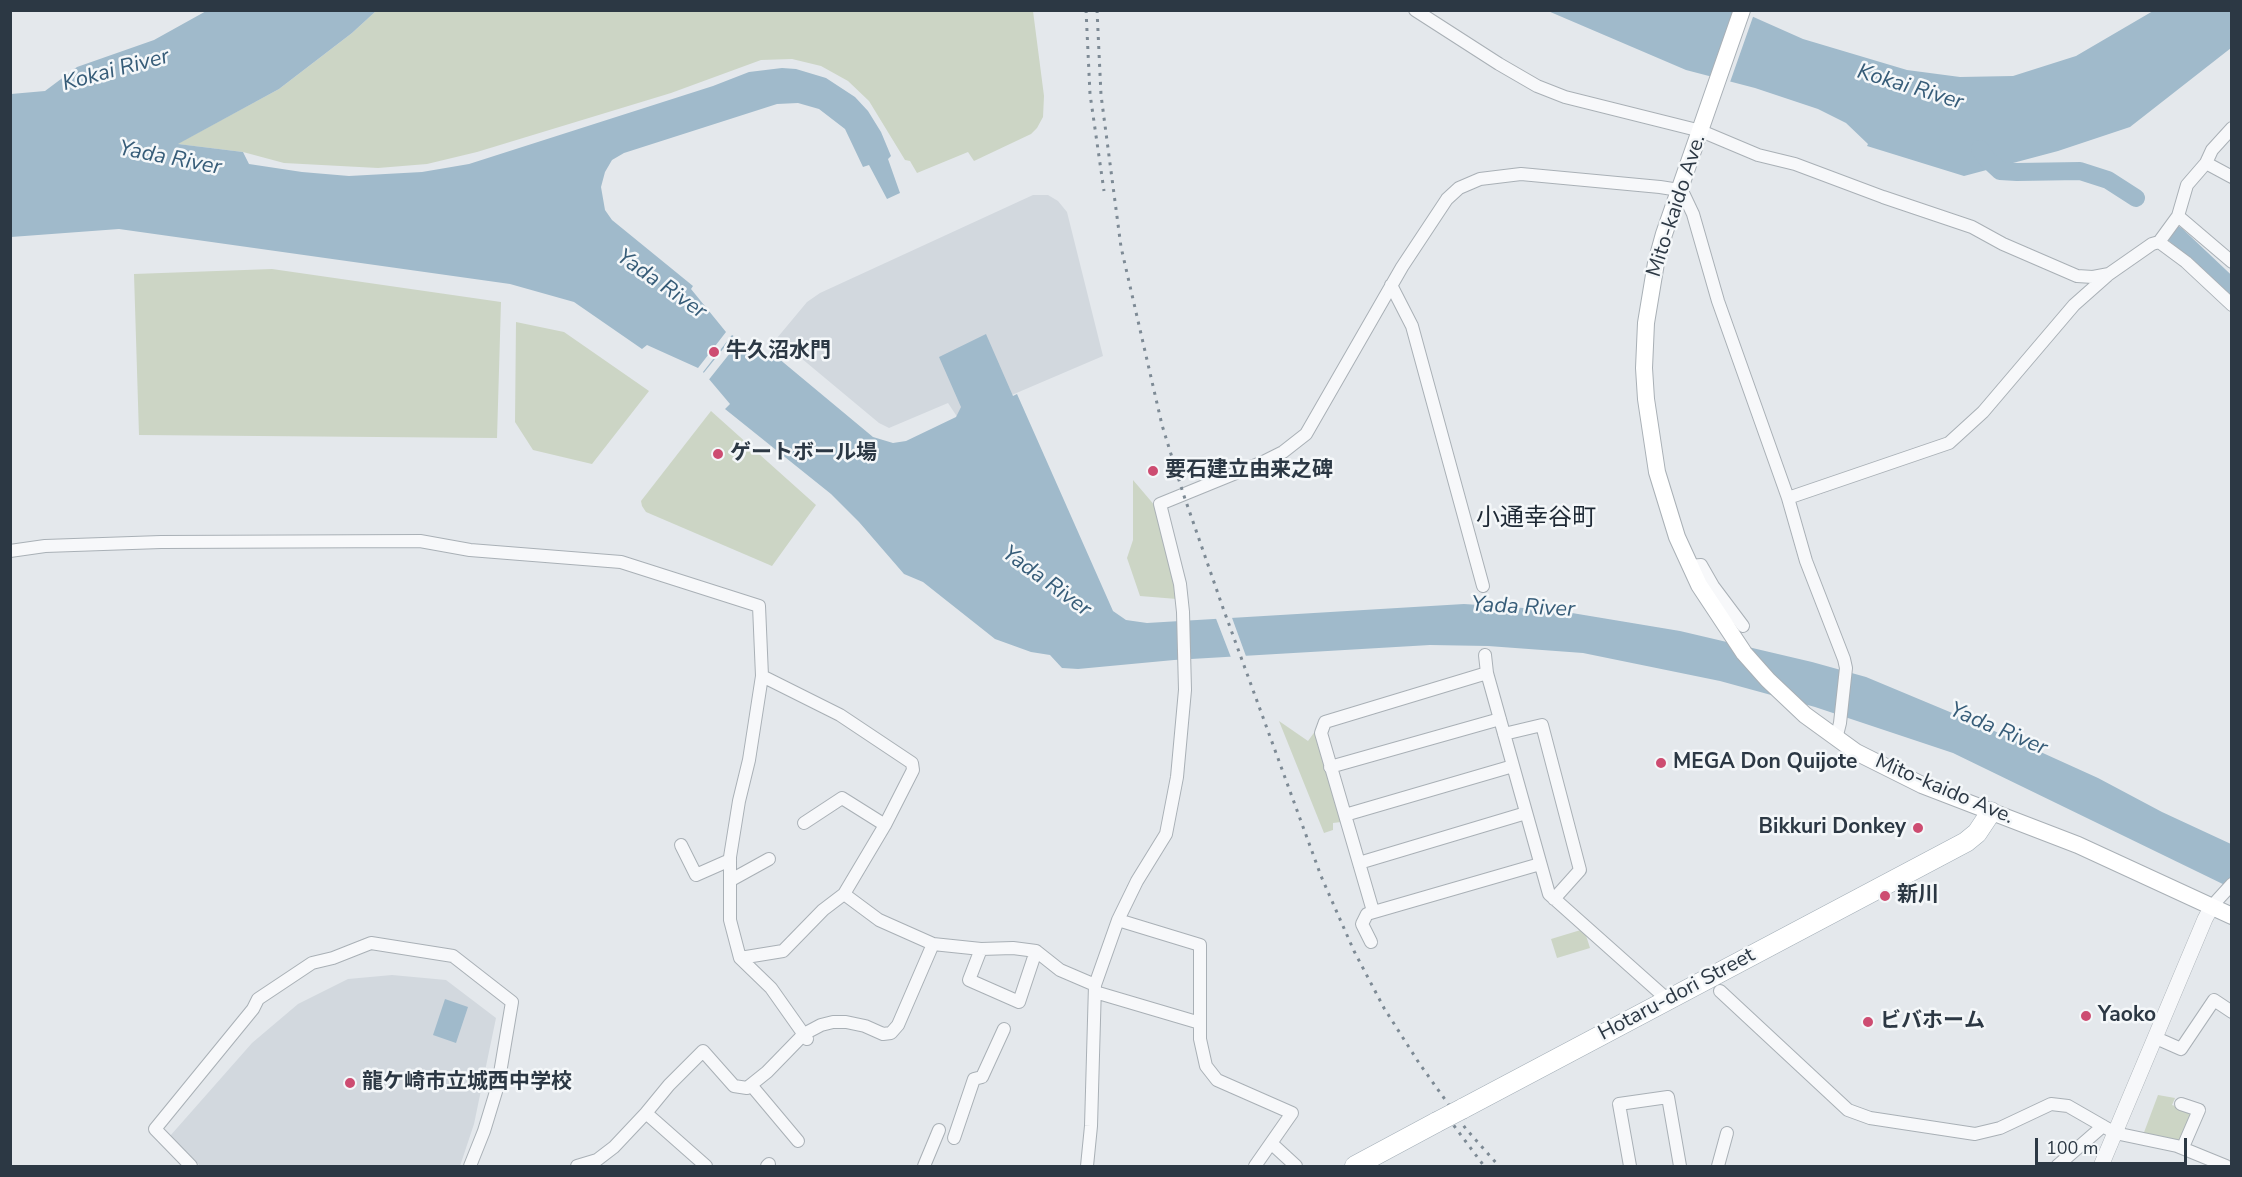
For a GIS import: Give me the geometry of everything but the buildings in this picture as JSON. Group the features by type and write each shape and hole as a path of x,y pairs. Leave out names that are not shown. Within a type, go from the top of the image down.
{"main road":[{"name":"Mito-kaido Ave.","path":"1742,10 1679,190 1654,273 1646,323 1644,368 1650,435 1657,472 1677,537 1689,566 1715,612 1744,653 1768,680 1805,715 1838,731 1897,774 2217,900 2232,916"},
{"name":"Hotaru-dori Street","path":"1355,1167 1966,842 1977,833 1991,812"}],"street":[{"path":"1415,10 1537,86 1594,106 1701,131 1758,155 1795,164 1972,227 2003,244 2077,276 2093,277 2109,274"},
{"path":"1788,498 1949,443 1983,412 2074,305 2109,274 2152,244 2159,242 2178,216 2187,185 2206,163 2212,150 2232,128"},
{"path":"2206,163 2232,177"},
{"path":"1087,1167 1091,1126 1095,988 1118,920 1137,881 1166,834 1178,777 1184,710 1183,612 1180,584 1160,504 1263,462 1283,452 1306,434 1391,285 1446,199 1459,188 1480,178 1521,174 1660,187 1679,190 1687,200 1718,302 1788,498 1806,561 1846,668 1838,731"},
{"path":"2178,216 2232,262"},
{"path":"2159,242 2186,262 2232,305"},
{"path":"1391,285 1412,326 1483,586"},
{"path":"10,551 45,546 161,542 420,541 470,550 621,562 759,606 762,676 730,860 730,920 740,958 771,988 806,1036"},
{"path":"1689,566 1701,565 1713,586 1743,626"},
{"path":"1485,655 1487,673 1546,887 1554,899 1668,1000"},
{"path":"1373,912 1321,733 1325,722 1487,673"},
{"path":"740,958 783,951 822,910 844,894 885,825 913,770 912,763 840,715 762,676"},
{"path":"1330,767 1500,719"},
{"path":"1504,735 1542,725 1580,870 1554,899"},
{"path":"1345,815 1513,766"},
{"path":"804,823 842,798 885,825"},
{"path":"1359,863 1526,813"},
{"path":"681,845 696,875 730,860"},
{"path":"731,880 769,859"},
{"path":"1371,942 1362,924 1367,914 1540,864"},
{"path":"2104,1165 2109,1130 2156,1038 2200,929 2217,900 2232,884"},
{"path":"844,894 879,920 933,944 1036,951 1060,970 1095,988 1200,1023"},
{"path":"1118,920 1200,945 1200,1039 1206,1066 1217,1080 1292,1113 1255,1167"},
{"path":"191,1167 156,1129 253,1009 258,999 312,963 333,958 371,943 453,956 512,1002 498,1086 470,1167"},
{"path":"577,1167 597,1160 606,1153 703,1051 734,1086 747,1088 821,1025 833,1022 865,1026 884,1034 891,1033 898,1025 933,944"},
{"path":"981,949 969,980 1019,1002 1036,951"},
{"path":"1720,991 1848,1110 1870,1118 1975,1134 2000,1128 2051,1104 2068,1106 2109,1130 2183,1147 2226,1167"},
{"path":"2156,1038 2181,1049 2214,1000 2232,1012"},
{"path":"954,1138 974,1079 982,1077 1004,1029"},
{"path":"751,1085 798,1141"},
{"path":"1630,1167 1619,1104 1668,1097 1680,1167"},
{"path":"2181,1104 2199,1110 2183,1147"},
{"path":"646,1113 706,1167"},
{"path":"924,1167 939,1130"},
{"path":"2057,1167 2109,1130"},
{"path":"1718,1167 1726,1133"},
{"path":"1271,1143 1296,1167"}],"shaded area":[{"path":"1033,195 1048,195 1058,201 1067,212 1103,356 958,418 948,403 889,428 879,423 777,338 807,302 820,293"},
{"name":"龍ケ崎市立城西中学校","path":"392,975 446,980 496,1018 474,1124 460,1166 200,1166 170,1136 252,1043 298,1004 348,979"}],"green space":[{"path":"376,11 1033,11 1044,96 1043,117 1031,134 974,161 968,152 917,173 910,161 905,160 869,101 848,81 821,66 792,59 761,60 671,93 477,152 427,164 378,168 284,163 243,152 177,144 279,89 352,33"},
{"path":"272,269 501,302 497,438 139,435 134,274"},
{"path":"516,322 564,332 649,391 592,464 533,450 515,422"},
{"name":"ゲートボール場","path":"711,411 816,505 772,566 646,512 642,506 641,501"},
{"path":"1133,480 1156,507 1177,599 1140,596 1127,558 1133,540"},
{"path":"1279,721 1308,741 1316,730 1341,822 1333,823 1333,830 1324,833"},
{"path":"1584,929 1590,948 1557,958 1551,939"},
{"path":"2158,1095 2175,1098 2172,1105 2189,1110 2193,1116 2181,1143 2143,1135"}],"water":[{"path":"208,10 376,11 352,33 279,89 178,144 243,152 249,164 349,176 422,172 469,164 713,86 749,72 782,68 796,69 826,78 855,97 868,111 881,132 891,156 888,159 900,193 887,199 869,165 863,167 845,129 819,109 798,103 777,104 624,153 612,160 605,172 601,187 605,210 612,220 693,286 691,289 726,332 698,368 647,345 642,349 574,302 510,284 119,229 11,237 11,94 45,91 77,67 154,40"},
{"name":"Kokai River","path":"1548,11 1740,11 1803,39 1907,70 1960,77 2013,76 2076,56 2153,11 2231,11 2231,48 2130,127 2058,151 1964,176 1867,146 1868,144 1846,123 1818,109 1755,88 1686,70"},
{"name":"Yada River","path":"986,334 1013,396 1017,394 1113,611 1126,620 1147,623 1464,604 1554,610 1680,631 1812,662 1866,677 1981,725 2098,778 2162,812 2231,844 2231,888 1953,753 1815,707 1720,681 1583,653 1488,646 1430,645 1174,660 1078,669 1062,668 1050,655 1031,652 995,639 923,582 904,574 859,522 831,494 725,409 730,404 703,372 732,335 768,356 772,353 873,437 893,443 906,441 956,417 961,407 939,357"},
{"path":"445,999 468,1007 456,1043 433,1035"}],"pier":[{"path":"1750,12 1754,14 1729,85 1725,84"},
{"path":"735,334 742,338 707,382 702,375"},
{"path":"1231,615 1247,659 1232,660 1215,616"}],"waterway":[{"path":"1980,149 2000,171 2080,171 2108,180 2136,198"},
{"path":"2176,235 2232,288"}],"railway":[{"path":"1086,10 1090,94 1104,191"},
{"path":"1097,10 1101,95 1121,247 1162,425 1183,493 1321,876 1354,951 1384,1008 1419,1063 1466,1129 1499,1166"},
{"path":"1443,1111 1484,1166"}],"place":[{"name":"牛久沼水門","path":"714,352"},
{"name":"ゲートボール場","path":"718,454"},
{"name":"要石建立由来之碑","path":"1153,471"},
{"name":"MEGA Don Quijote","path":"1661,763"},
{"name":"Bikkuri Donkey","path":"1918,828"},
{"name":"新川","path":"1885,896"},
{"name":"Yaoko","path":"2086,1016"},
{"name":"ビバホーム","path":"1868,1022"},
{"name":"龍ケ崎市立城西中学校","path":"350,1083"}],"district":[{"name":"小通幸谷町","path":"1536,519"}]}
